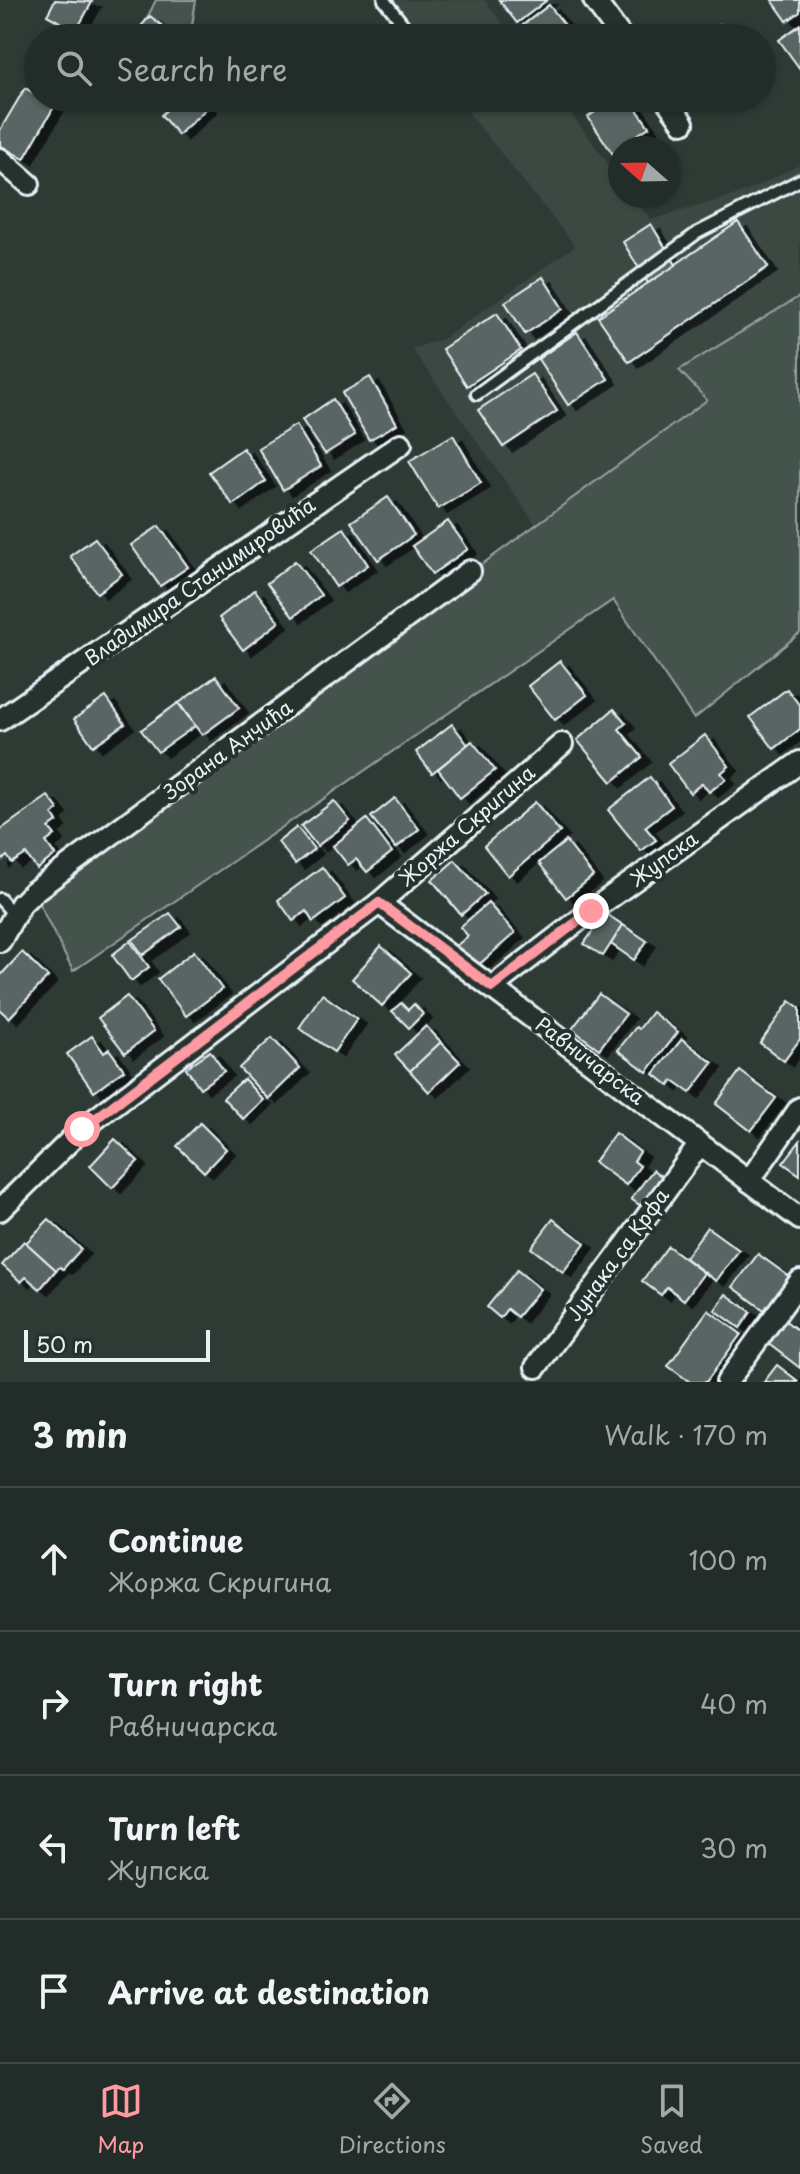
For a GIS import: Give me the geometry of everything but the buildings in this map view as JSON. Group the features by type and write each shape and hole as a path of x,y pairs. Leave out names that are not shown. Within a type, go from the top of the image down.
{"street":[{"path":"594,0 612,24"},
{"path":"675,112 683,123"},
{"path":"0,159 29,184"},
{"name":"Владимира Станимировића","path":"0,720 401,444"},
{"name":"Зорана Анчића","path":"0,941 14,915 33,892 470,571"},
{"name":"Жоржа Скригина","path":"0,1210 82,1129 379,903 562,744"},
{"name":"Жупска","path":"492,987 591,911 800,762"},
{"name":"Равничарска","path":"379,903 800,1219"},
{"path":"749,1181 800,1108"},
{"name":"Јунака са Крфа","path":"536,1367 700,1144"},
{"path":"727,1382 800,1281"}],"lane":[{"path":"384,0 403,24"},
{"path":"477,394 697,233 800,180"},
{"path":"0,899 14,915"}],"shaded area":[{"path":"156,0 196,0 192,24 156,24 146,20"},
{"path":"379,0 485,0 503,24 398,24"},
{"path":"468,112 570,112 608,163 608,208 642,208 651,220 742,193 800,165 800,296 679,370 708,400 536,525 412,349 444,338 575,246"},
{"path":"800,296 800,633 694,719 613,600 73,971 33,892 707,400 679,370"}],"route":[{"path":"82,1129 379,903 492,987 591,911"}]}
